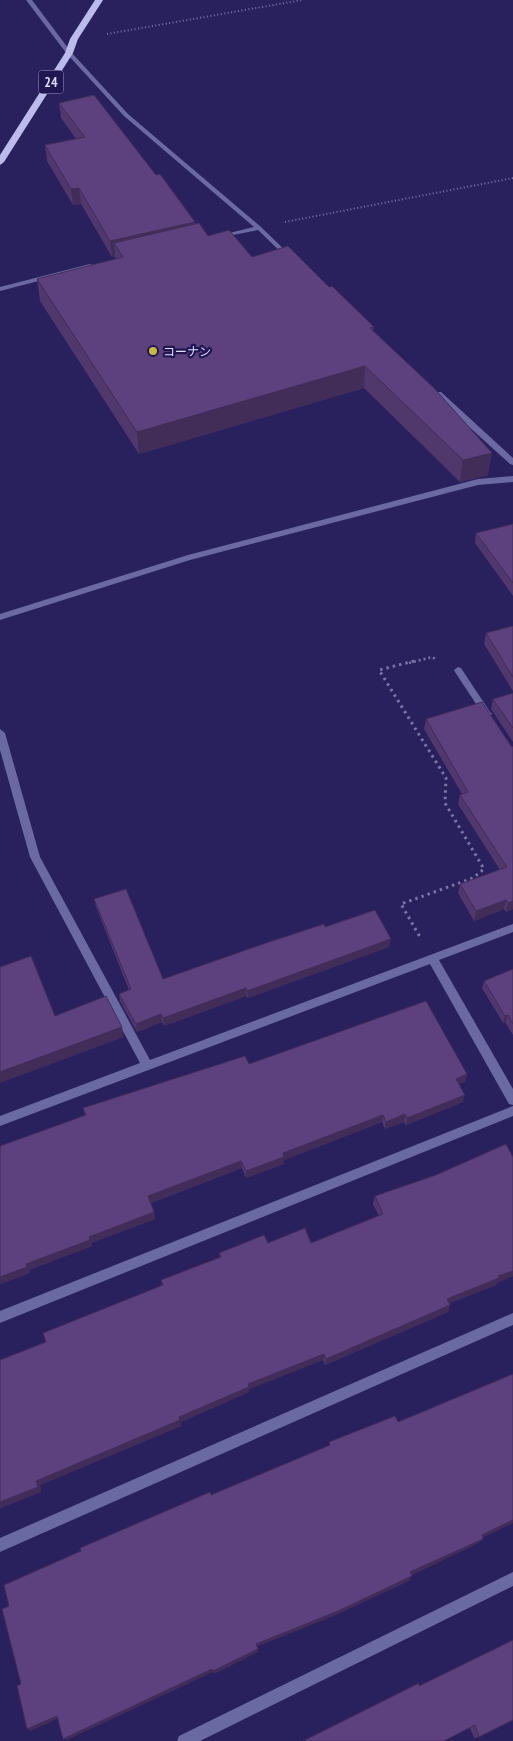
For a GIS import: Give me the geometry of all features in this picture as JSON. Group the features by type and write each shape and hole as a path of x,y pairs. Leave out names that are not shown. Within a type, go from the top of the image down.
{"highway":[{"name":"24","path":"0,162 69,52 74,39 99,0"}],"street":[{"path":"29,0 69,52 126,114 260,228 298,265"},
{"path":"211,239 260,228"},
{"path":"0,289 94,265"},
{"path":"433,390 513,462"},
{"path":"0,617 188,558 478,482 513,479"},
{"path":"458,670 491,719"},
{"path":"0,733 35,857 147,1065"},
{"path":"0,1120 513,928"},
{"path":"432,958 513,1100"},
{"path":"0,1317 513,1111"},
{"path":"0,1545 513,1319"},
{"path":"184,1741 513,1580"}],"path":[{"path":"74,39 302,0"},
{"path":"260,228 308,216 513,178"},
{"path":"432,958 401,904 473,878 484,869 445,803 446,778 379,670 432,658 458,670"},
{"path":"473,878 478,885"}],"building":[{"path":"94,95 156,175 160,174 195,222 110,241 79,188 71,189 45,145 85,137 59,103"},
{"path":"199,223 208,236 229,230 252,257 288,246 329,287 332,286 374,327 370,328 434,388 492,453 463,460 365,366 137,432 37,279 123,257 114,243"},
{"path":"513,524 513,583 476,533"},
{"path":"513,626 513,677 486,633"},
{"path":"513,693 513,728 493,699"},
{"path":"482,702 513,747 513,901 508,903 506,900 476,911 460,884 507,867 460,795 468,792 426,719"},
{"path":"126,889 163,979 324,924 325,927 375,910 391,939 247,991 246,988 163,1018 161,1014 136,1024 119,994 131,989 94,899"},
{"path":"31,956 55,1016 106,996 122,1027 0,1072 0,967"},
{"path":"513,969 513,1024 508,1015 505,1016 484,981"},
{"path":"426,1001 467,1074 456,1079 465,1095 407,1118 405,1114 386,1122 383,1115 283,1153 284,1157 246,1171 241,1161 148,1196 154,1212 89,1237 90,1240 26,1264 27,1267 0,1277 0,1146 86,1115 83,1108 245,1056 249,1064"},
{"path":"506,1144 513,1157 513,1271 447,1299 450,1305 326,1359 324,1354 248,1384 249,1387 179,1417 180,1420 36,1481 38,1487 0,1502 0,1360 46,1342 43,1333 163,1285 161,1280 221,1257 219,1253 264,1235 268,1243 305,1228 311,1243 383,1214 375,1196 436,1175"},
{"path":"513,1374 513,1520 482,1535 483,1539 410,1572 412,1576 338,1611 256,1644 258,1649 63,1739 57,1716 27,1729 17,1686 21,1684 2,1609 9,1606 4,1585 81,1551 80,1548 210,1492 211,1495 330,1445 329,1442 395,1416 398,1422"},
{"path":"513,1640 513,1720 479,1737 475,1725 444,1741 303,1741 419,1683 419,1686"}],"place":[{"name":"コーナン","path":"153,351"}]}
